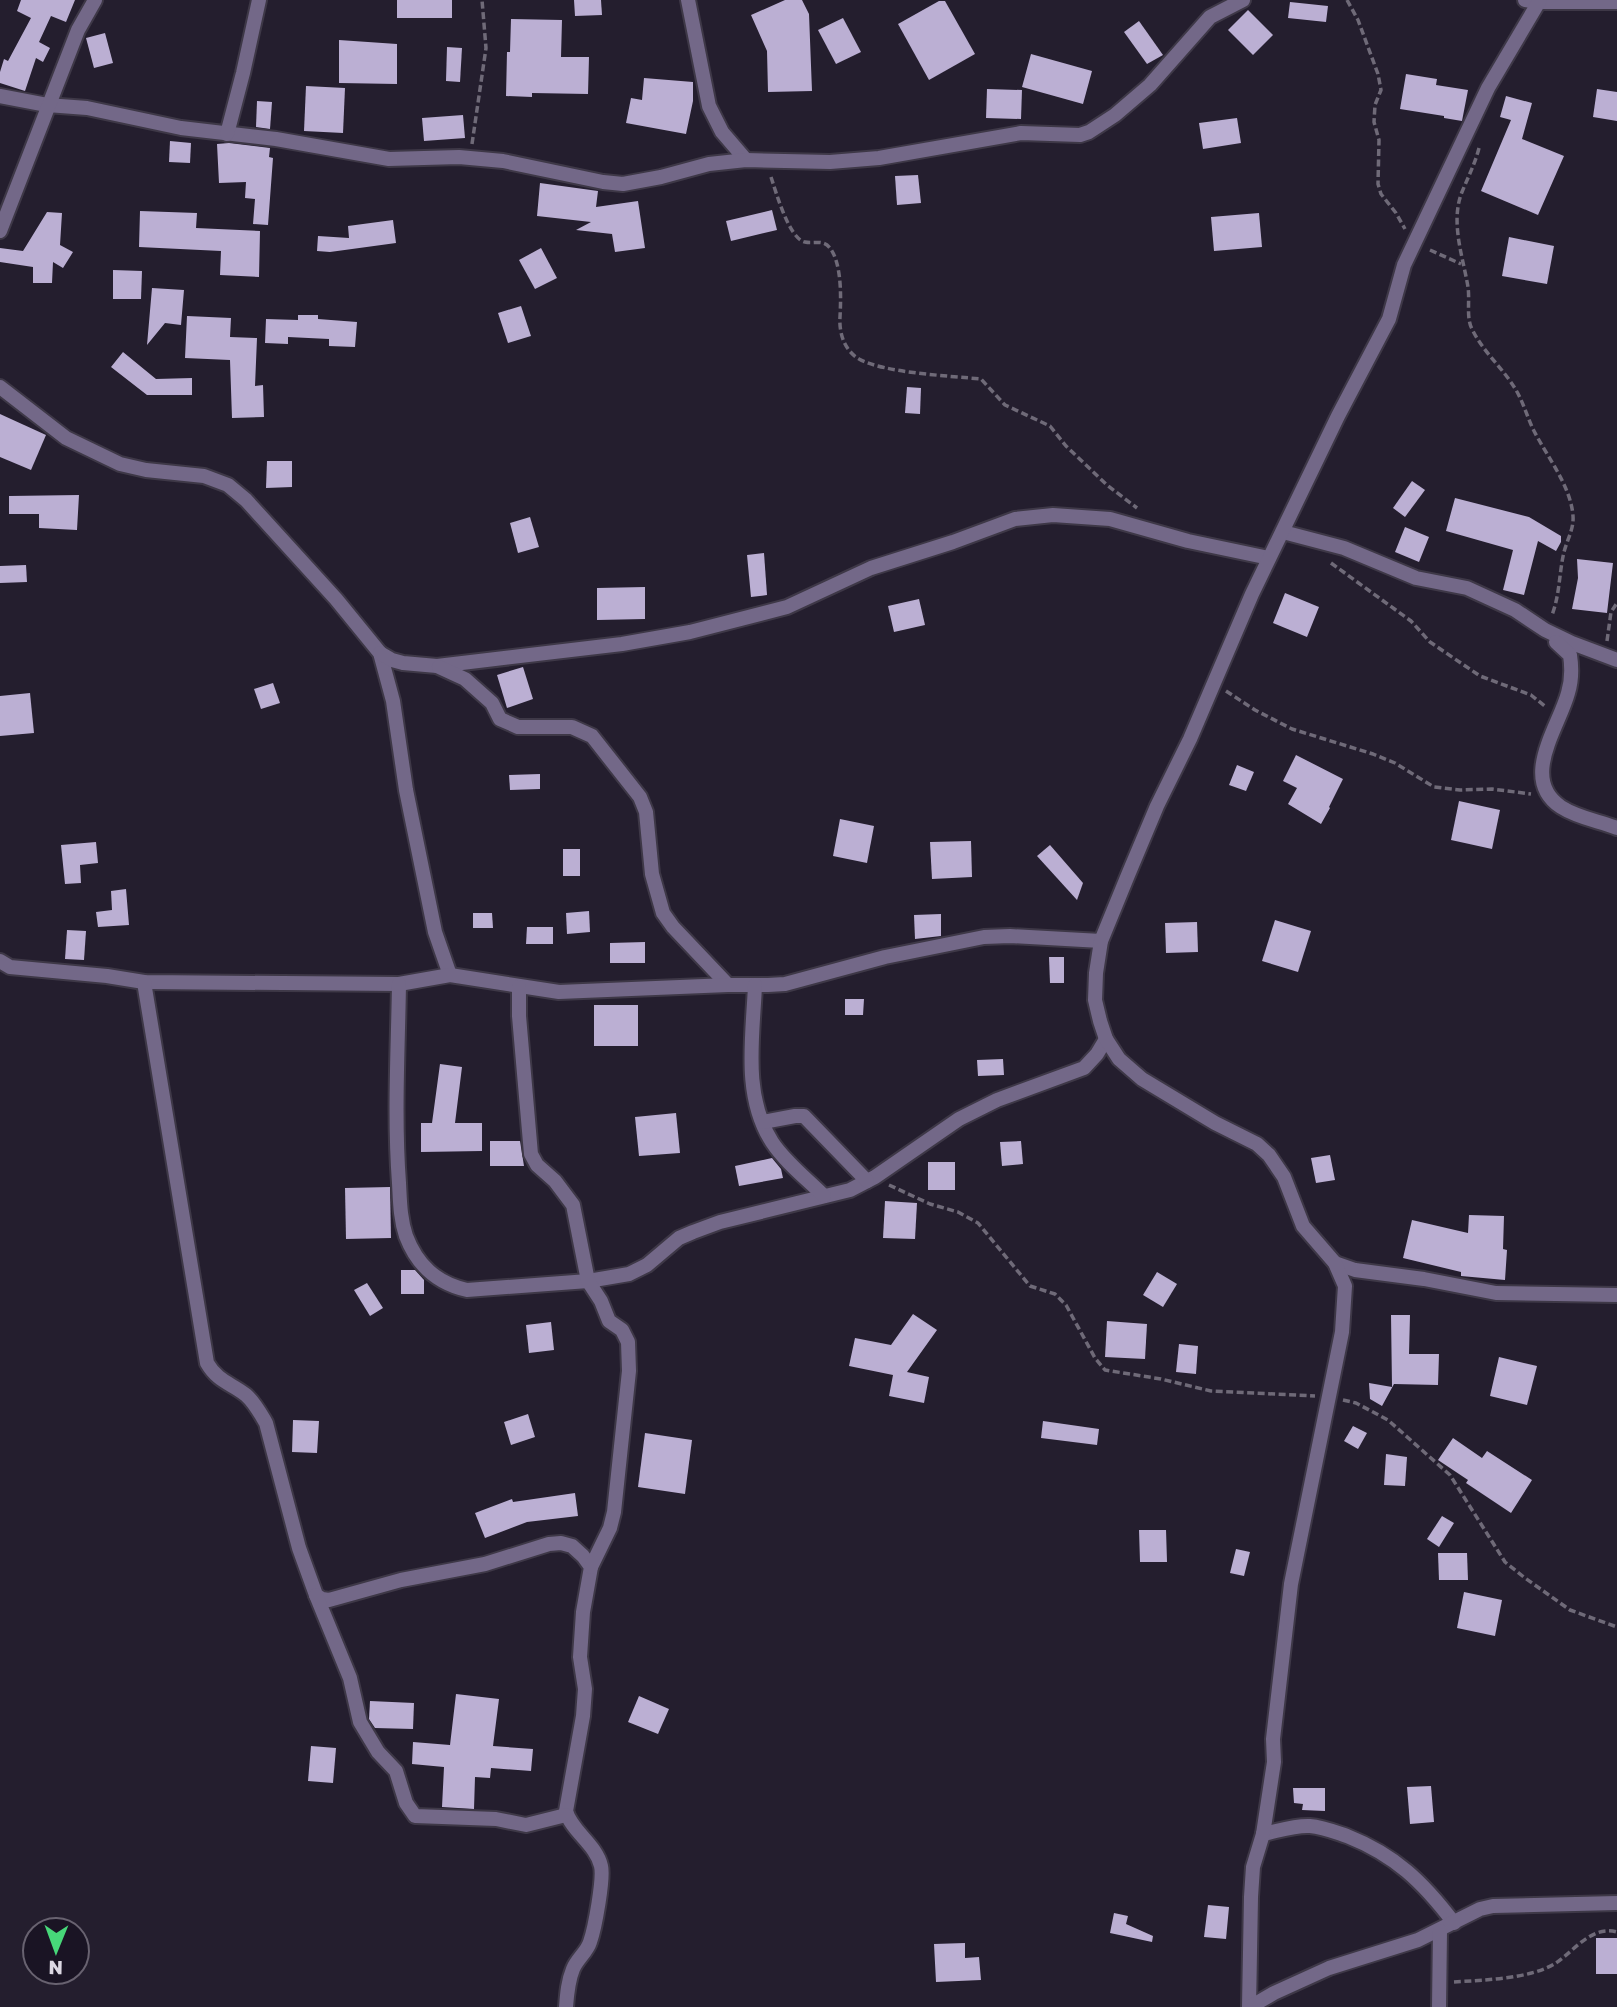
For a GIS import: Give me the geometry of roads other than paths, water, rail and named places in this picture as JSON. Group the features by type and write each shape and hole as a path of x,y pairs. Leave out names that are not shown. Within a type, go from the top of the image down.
{"street":[{"path":"0,231 78,30 95,0"},
{"path":"227,134 259,0"},
{"path":"688,0 709,106 722,132 746,160"},
{"path":"0,96 47,106 87,108 144,121 276,139 389,159 471,158 522,164 623,184 709,164 746,160 800,163 864,159 1021,133 1069,137 1080,135 1115,115 1150,85 1210,17 1243,0"},
{"path":"1250,2007 1253,1867 1263,1834 1274,1762 1273,1739 1291,1584 1342,1332 1345,1286 1335,1263 1303,1226 1284,1177 1269,1155 1257,1144 1215,1123 1142,1079 1119,1059 1107,1039 1095,1000 1101,941 1157,806 1191,739 1269,558 1389,319 1404,265 1415,240 1488,88 1535,1 1617,2"},
{"path":"0,387 66,438 120,464 146,470 204,476 228,485 246,500 336,599 380,653 402,663 437,666 622,644 690,632 787,607 871,568 1015,519 1053,515 1110,519 1188,541 1269,558"},
{"path":"1283,532 1344,548 1416,578 1467,588 1515,610 1545,630 1568,652 1572,666 1569,692 1554,725 1543,769 1543,785 1550,798 1572,813 1617,828"},
{"path":"1545,630 1610,658"},
{"path":"380,653 393,701 406,790 435,932 450,975"},
{"path":"437,666 465,680 492,703 500,719 518,727 572,727 592,736 640,797 646,812 652,874 663,913 673,928 728,985"},
{"path":"0,961 10,967 144,982 400,984 450,975 559,992 785,984 885,957 984,937 1101,941"},
{"path":"144,982 207,1363 213,1374 244,1394 255,1405 265,1423 307,1577 350,1678 360,1722 378,1752 396,1771 406,1803 415,1816 496,1819 515,1825 526,1825 566,1815"},
{"path":"400,984 396,1147 401,1218 419,1261 433,1277 452,1287 467,1290 588,1281 638,1271 679,1237 720,1222 850,1189 871,1179 959,1119 997,1100 1084,1069 1107,1039"},
{"path":"755,985 751,1073 762,1122 773,1144 824,1196"},
{"path":"519,987 531,1154 537,1165 555,1181 573,1205 588,1281 601,1301 609,1321 626,1335 629,1357 614,1512 610,1528 591,1567 583,1612 580,1657 585,1689 583,1716 566,1815 589,1845 601,1867 590,1943 574,1967 566,2007"},
{"path":"762,1122 804,1116 871,1179"},
{"path":"1335,1263 1355,1270 1424,1279 1496,1293 1617,1295"},
{"path":"316,1595 330,1600 401,1580 485,1564 549,1544 572,1546 591,1567"},
{"path":"1263,1834 1297,1826 1311,1826 1332,1830 1355,1840 1385,1854 1408,1871 1431,1893 1454,1923"},
{"path":"1250,2007 1328,1968 1418,1940 1480,1909 1493,1906 1617,1903"},
{"path":"1439,2007 1440,1931"}]}
